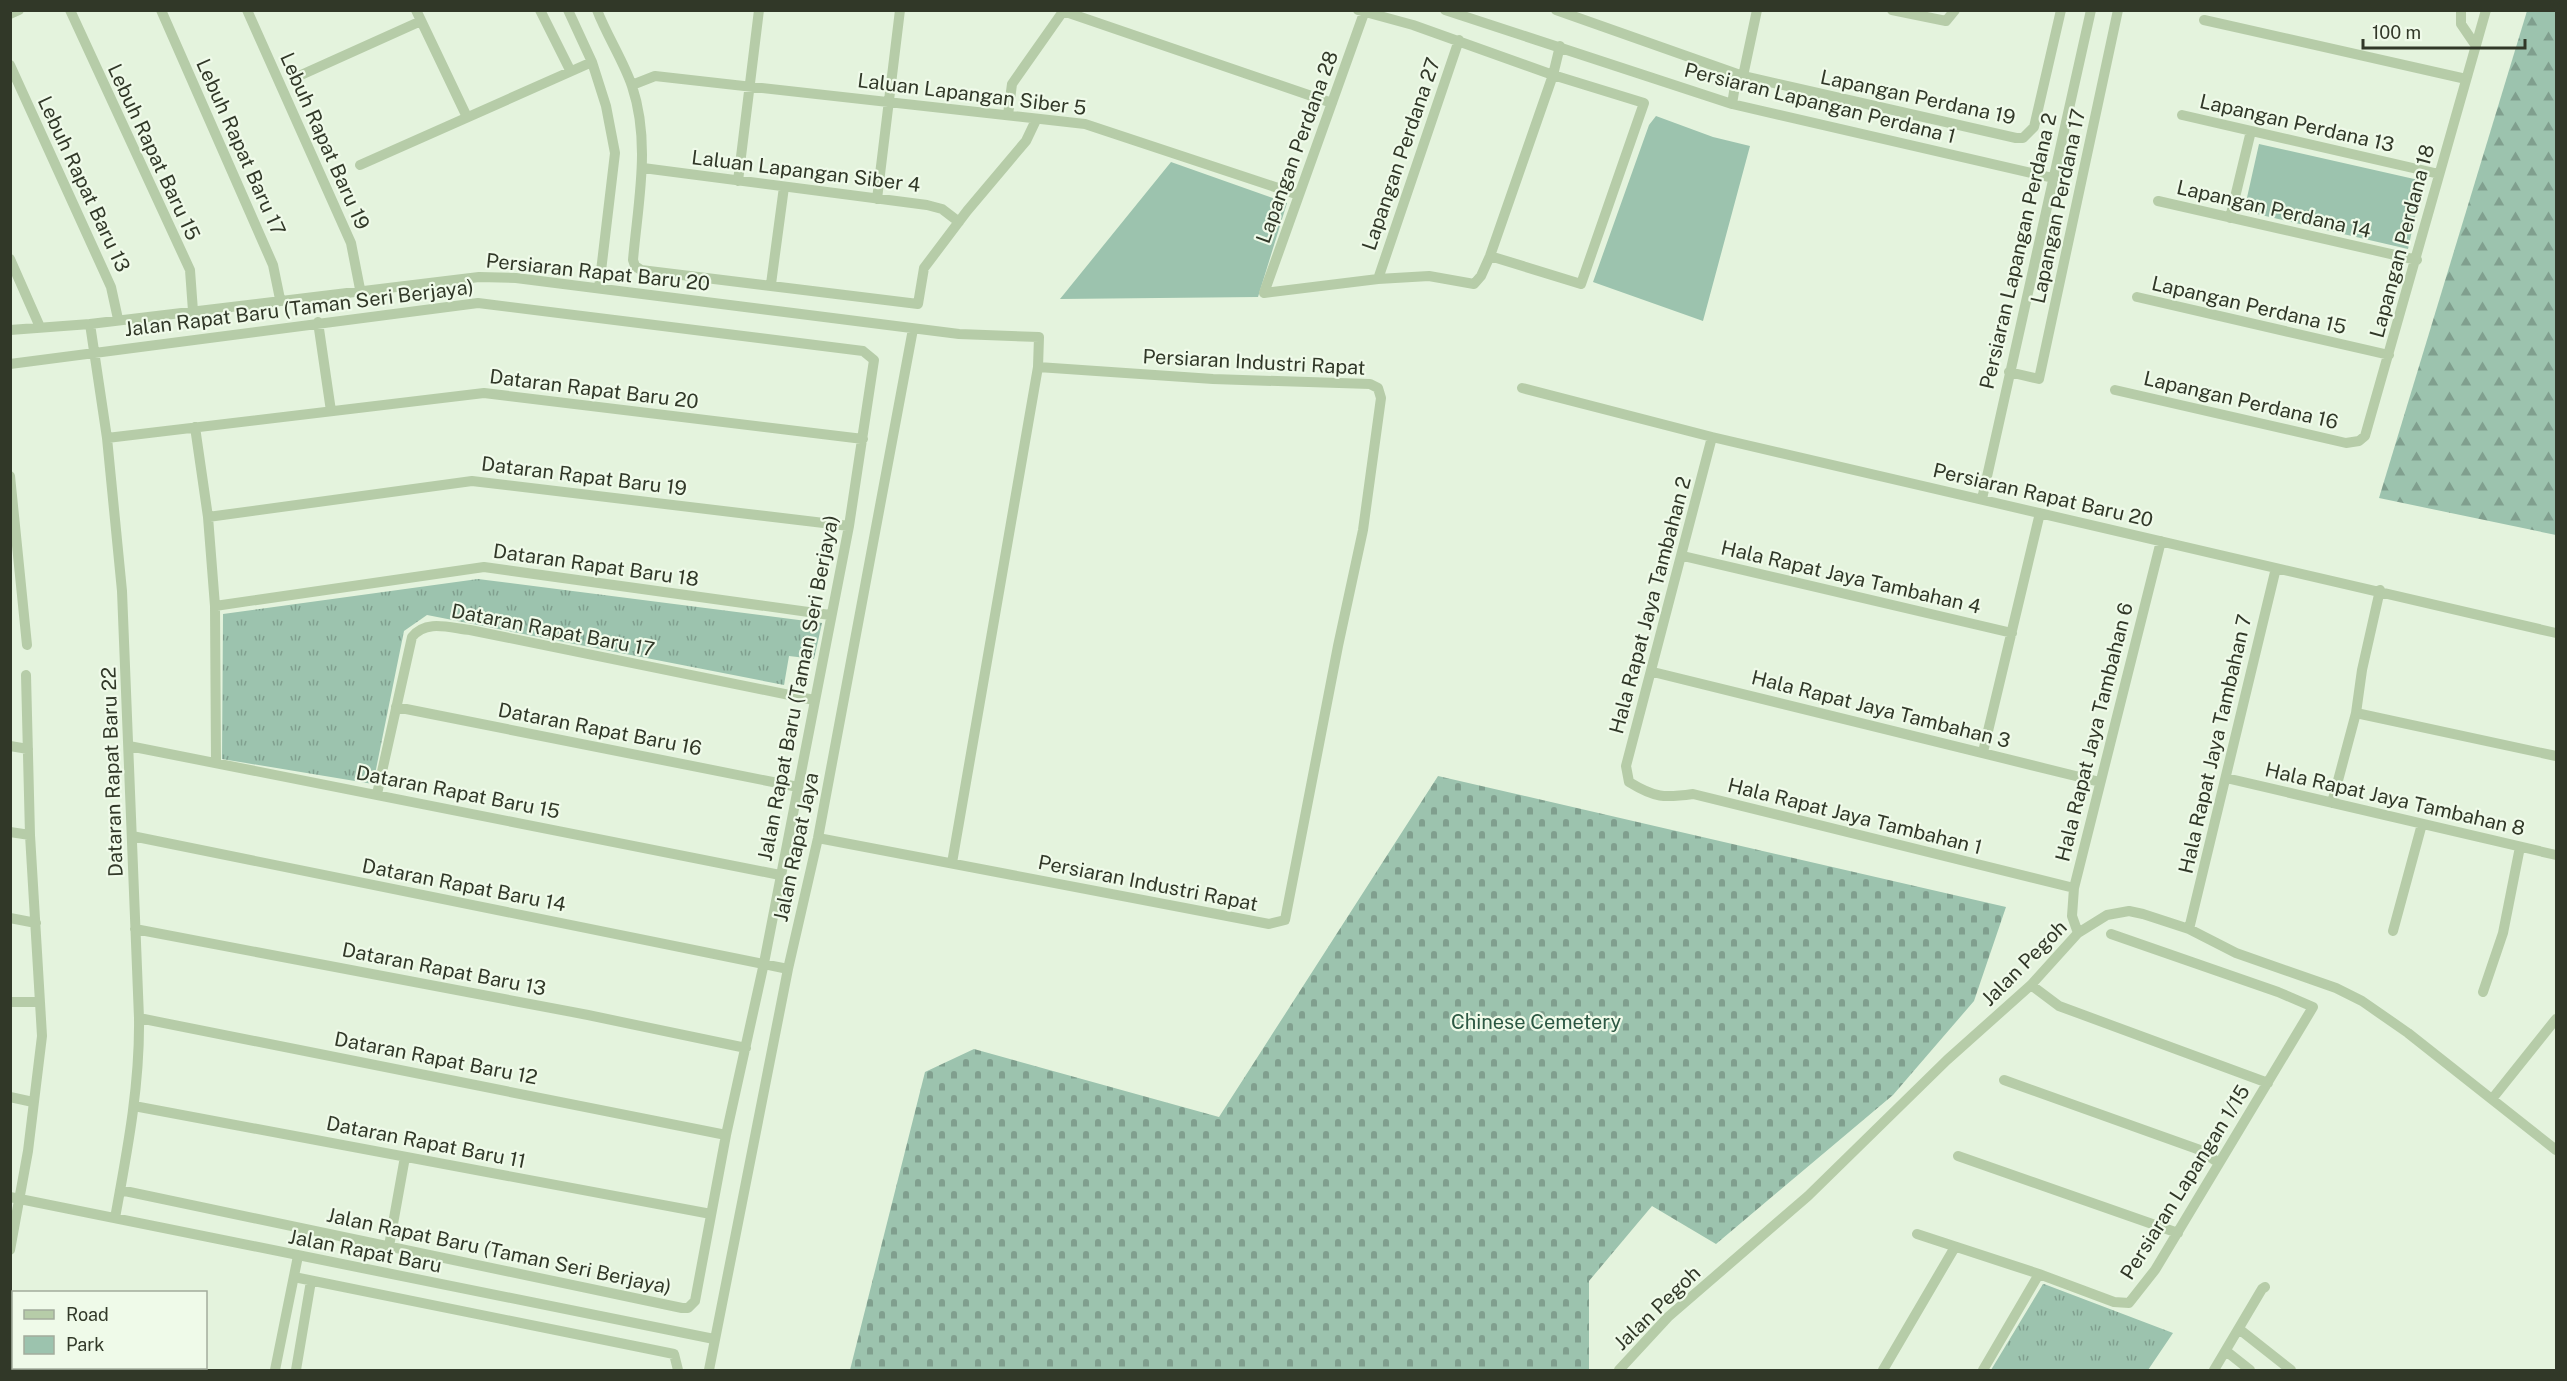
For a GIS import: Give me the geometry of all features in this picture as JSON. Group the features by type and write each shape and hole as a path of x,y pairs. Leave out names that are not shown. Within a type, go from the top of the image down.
{"street":[{"path":"10,14 19,10"},
{"name":"Lebuh Rapat Baru 15","path":"70,10 190,270 194,311"},
{"name":"Lebuh Rapat Baru 17","path":"161,10 273,265 280,299"},
{"name":"Lebuh Rapat Baru 19","path":"247,10 351,243 360,289"},
{"path":"540,10 570,70"},
{"path":"568,10 592,62 606,106 615,153 598,288"},
{"path":"597,10 632,86 640,123 643,168 636,219 635,266 641,270 771,284 918,304 924,268 1026,141 1036,120"},
{"path":"738,181 759,10"},
{"path":"877,199 900,10"},
{"name":"Persiaran Lapangan Perdana 1","path":"1445,10 1732,104 2053,178"},
{"path":"1556,10 1740,75"},
{"path":"1732,104 1757,10"},
{"path":"1892,10 1946,21 1954,10"},
{"name":"Lapangan Perdana 19","path":"1740,75 1873,107 2023,138 2034,127 2061,10"},
{"name":"Persiaran Lapangan Perdana 2","path":"1982,499 2091,10"},
{"name":"Lapangan Perdana 17","path":"2009,372 2038,379 2118,10"},
{"path":"2461,10 2461,24 2476,46"},
{"name":"Lapangan Perdana 18","path":"2359,441 2369,430 2486,10"},
{"path":"1008,115 1012,84 1064,11 1332,103"},
{"path":"1361,12 1459,40 1553,75 1644,103 1581,284 1490,256"},
{"name":"Lapangan Perdana 28","path":"1361,12 1332,103 1264,293 1378,279"},
{"path":"301,75 418,16 467,117"},
{"path":"2204,20 2466,79"},
{"name":"Lapangan Perdana 27","path":"1378,279 1459,40"},
{"path":"1378,279 1429,276 1474,284 1481,276 1553,75 1560,46"},
{"path":"360,165 592,62"},
{"name":"Lebuh Rapat Baru 13","path":"10,65 111,287 118,319"},
{"name":"Laluan Lapangan Siber 5","path":"632,86 655,76 1085,124 1299,195"},
{"name":"Lapangan Perdana 13","path":"2182,115 2439,174"},
{"path":"2230,218 2251,131"},
{"name":"Laluan Lapangan Siber 4","path":"643,168 942,209 959,222"},
{"path":"771,284 784,187"},
{"name":"Lapangan Perdana 14","path":"2158,201 2416,260"},
{"path":"10,259 40,327"},
{"name":"Persiaran Rapat Baru 20","path":"10,330 90,324 360,289 479,277 516,278 913,329 959,334 1039,337 1038,368"},
{"name":"Lapangan Perdana 15","path":"2137,297 2389,355"},
{"name":"Jalan Rapat Baru (Taman Seri Berjaya)","path":"10,364 95,351 478,303 863,351 874,360 849,526 764,963 726,1134 695,1302 688,1308 120,1190"},
{"path":"318,322 331,411"},
{"name":"Dataran Rapat Baru 22","path":"90,324 107,438 123,591 139,1018 140,1058 114,1218"},
{"name":"Jalan Rapat Jaya","path":"709,1371 788,969 818,838 913,329"},
{"path":"952,862 1038,368"},
{"name":"Persiaran Industri Rapat","path":"818,838 1269,924 1285,920 1363,530 1381,398 1378,388 1371,384 1213,379 1038,368"},
{"name":"Persiaran Rapat Baru 20","path":"1522,388 1712,437 2380,590 2556,633"},
{"name":"Lapangan Perdana 16","path":"2115,390 2346,443 2359,441"},
{"name":"Dataran Rapat Baru 20","path":"107,438 484,393 863,439"},
{"path":"195,427 208,517 215,606 216,762"},
{"name":"Hala Rapat Jaya Tambahan 2","path":"1629,782 1626,766 1653,672 1712,437"},
{"path":"10,476 27,645"},
{"name":"Dataran Rapat Baru 19","path":"208,517 472,481 849,526"},
{"path":"1983,752 2040,513"},
{"name":"Hala Rapat Jaya Tambahan 6","path":"2078,933 2072,916 2074,888 2161,541"},
{"name":"Hala Rapat Jaya Tambahan 4","path":"1683,556 2012,633"},
{"name":"Dataran Rapat Baru 18","path":"215,606 484,567 830,615"},
{"name":"Hala Rapat Jaya Tambahan 7","path":"2189,929 2276,568"},
{"path":"2332,803 2356,713 2360,681 2380,590"},
{"name":"Dataran Rapat Baru 17","path":"377,794 412,637 418,629 426,625 470,630 814,700"},
{"name":"Hala Rapat Jaya Tambahan 3","path":"1653,672 2100,782"},
{"path":"10,1250 15,1198 33,1102 42,1036 30,836 26,675"},
{"name":"Dataran Rapat Baru 16","path":"396,707 798,787"},
{"path":"2356,713 2556,756"},
{"path":"10,746 28,749"},
{"name":"Dataran Rapat Baru 15","path":"129,746 780,875"},
{"name":"Hala Rapat Jaya Tambahan 8","path":"2226,778 2556,855"},
{"name":"Hala Rapat Jaya Tambahan 1","path":"1629,782 1647,793 1664,798 1693,794 2074,888"},
{"path":"2393,931 2422,824"},
{"path":"10,832 30,836"},
{"name":"Dataran Rapat Baru 14","path":"132,836 788,969"},
{"path":"2482,992 2502,933 2520,847"},
{"name":"Jalan Pegoh","path":"1619,1371 1668,1317 1808,1196 1947,1060 2031,985 2078,933 2107,915 2129,911 2189,929 2236,953 2336,988 2362,1001 2408,1033 2556,1150"},
{"path":"10,918 36,923"},
{"name":"Dataran Rapat Baru 13","path":"135,929 746,1048"},
{"name":"Persiaran Lapangan 1/15","path":"1917,1234 2040,1274 2114,1302 2129,1303 2140,1292 2178,1233 2313,1007 2277,992 2111,934"},
{"path":"2031,985 2059,1006 2268,1083"},
{"path":"10,1002 39,1002"},
{"name":"Dataran Rapat Baru 12","path":"139,1018 726,1134"},
{"path":"2492,1099 2556,1019"},
{"path":"2004,1080 2200,1150 2219,1163"},
{"path":"10,1097 33,1102"},
{"name":"Dataran Rapat Baru 11","path":"134,1106 711,1214"},
{"path":"1958,1156 2178,1233"},
{"path":"389,1246 405,1157"},
{"name":"Jalan Rapat Baru","path":"15,1198 298,1257 714,1339"},
{"path":"1883,1371 1955,1247"},
{"path":"275,1371 298,1257"},
{"path":"1983,1371 2040,1274"},
{"name":"Jalan Rapat Baru","path":"294,1277 674,1354 678,1371"},
{"path":"300,1370 311,1281"},
{"path":"2214,1371 2265,1287"},
{"path":"2239,1329 2291,1371"},
{"path":"2226,1352 2248,1370"}],"green space":[{"path":"2527,11 2556,11 2556,535 2379,498"},
{"path":"1656,116 1713,137 1750,146 1703,321 1593,282 1649,125"},
{"path":"2259,144 2423,181 2408,249 2244,211"},
{"path":"1171,162 1287,203 1258,297 1060,299"},
{"path":"478,579 822,623 814,659 789,656 784,685 427,615 404,631 373,784 222,759 223,614"},
{"name":"Chinese Cemetery","path":"1438,776 2006,907 1974,1001 1893,1095 1716,1244 1652,1206 1589,1281 1589,1370 850,1370 925,1072 974,1049 1219,1117"},
{"path":"2043,1284 2173,1333 2148,1370 1991,1370"}]}
